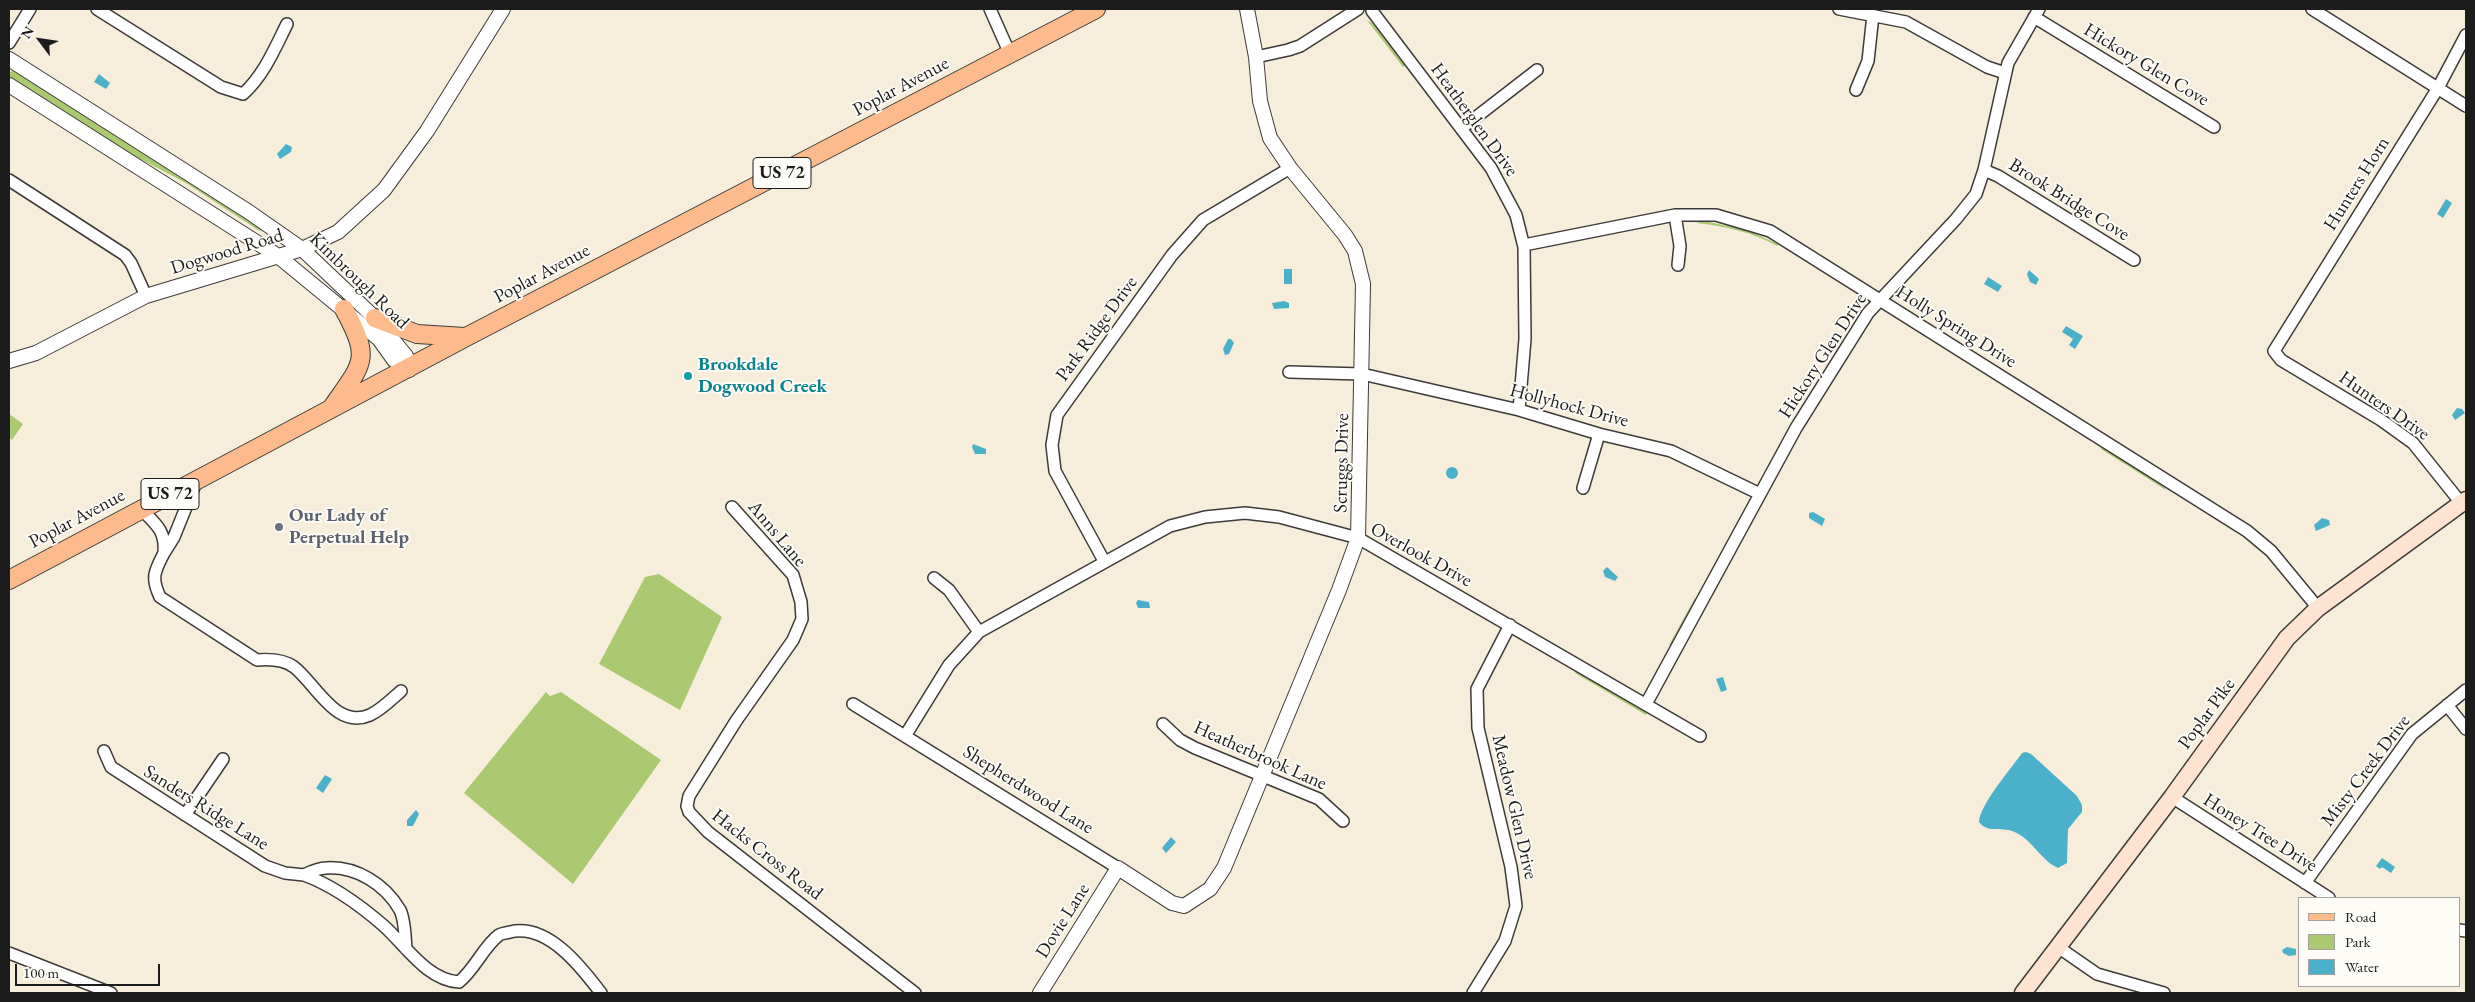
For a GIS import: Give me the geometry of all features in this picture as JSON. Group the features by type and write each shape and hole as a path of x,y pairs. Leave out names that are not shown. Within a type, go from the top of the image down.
{"main road":[{"name":"Poplar Avenue","path":"9,580 331,408 409,370 468,336 1096,9"},
{"path":"331,408 359,366 362,350 344,309"},
{"path":"375,318 417,334 468,336"},
{"name":"Poplar Pike","path":"2023,993 2172,797 2282,644 2318,608 2464,501"}],"street":[{"path":"9,43 30,9"},
{"path":"97,9 221,87 243,94 253,85 266,65 287,24"},
{"name":"Dogwood Road","path":"9,361 36,353 146,296 302,250 338,232 384,190 427,131 503,9"},
{"path":"990,9 1010,54"},
{"name":"Scruggs Drive","path":"1184,906 1210,889 1224,868 1358,538 1363,284 1355,251 1345,235 1290,168 1270,138 1260,101 1256,57 1247,9"},
{"path":"1256,57 1300,46 1358,9"},
{"path":"1839,9 1906,22 1987,66 2005,73"},
{"path":"2312,9 2466,106"},
{"name":"Heatherglen Drive","path":"1371,10 1462,128 1506,192 1516,215 1524,245 1525,339 1519,410"},
{"name":"Hickory Glen Drive","path":"1646,704 1808,409 1868,313 1897,284 1965,209 1976,194 1984,170 2005,73 2012,53 2037,13"},
{"name":"Hickory Glen Cove","path":"2037,13 2214,127"},
{"path":"1856,90 1868,61 1873,15"},
{"name":"Hunters Horn","path":"2274,351 2438,88 2466,35"},
{"name":"Kimbrough Road","path":"9,59 249,212 302,250 375,318 406,356 409,370"},
{"path":"1462,128 1537,70"},
{"name":"Kimbrough Road","path":"9,85 278,256 379,339 394,360 409,370"},
{"name":"Park Ridge Drive","path":"1104,561 1055,472 1052,445 1057,415 1172,255 1203,220 1290,168"},
{"name":"Brook Bridge Cove","path":"1984,170 1998,176 2134,260"},
{"path":"9,180 125,255 131,263 146,296"},
{"path":"1675,215 1680,246 1678,265"},
{"name":"Holly Spring Drive","path":"1524,245 1675,215 1716,215 1770,231 2247,531 2271,551 2318,608"},
{"name":"Hunters Drive","path":"2274,351 2281,360 2381,420 2413,443 2464,501"},
{"name":"Hollyhock Drive","path":"1289,372 1362,374 1519,410 1598,434 1670,452 1760,494"},
{"path":"1584,488 1598,434"},
{"path":"197,479 174,537 156,568 153,582 160,597 257,660 276,660 294,668 340,714 351,717 368,716 401,691"},
{"name":"Anns Lane","path":"732,507 793,575 802,611 799,629 793,640"},
{"path":"141,509 159,528 165,540 164,553"},
{"name":"Overlook Drive","path":"905,736 949,665 979,632 1170,526 1205,517 1235,513 1279,517 1358,538 1700,736"},
{"path":"934,578 949,590 979,632"},
{"name":"Meadow Glen Drive","path":"1473,993 1505,940 1516,906 1511,866 1478,728 1477,689 1510,625"},
{"name":"Hacks Cross Road","path":"793,640 736,721 694,788 688,800 688,812 708,832 915,993"},
{"name":"Misty Creek Drive","path":"2306,883 2404,744 2423,724 2466,690"},
{"name":"Shepherdwood Lane","path":"853,704 1172,903 1184,906"},
{"path":"2447,705 2466,730"},
{"name":"Heatherbrook Lane","path":"1163,724 1180,740 1319,799 1343,820"},
{"name":"Sanders Ridge Lane","path":"104,750 111,767 265,866 285,873 304,875 316,879 365,911 422,965 449,981 459,982 469,973 500,934 516,930 534,933 561,948 581,967 601,993"},
{"path":"186,815 223,759"},
{"name":"Honey Tree Drive","path":"2172,797 2327,897"},
{"name":"Sanders Ridge Lane","path":"304,875 324,867 347,869 368,877 386,891 401,912 406,948"},
{"name":"Dovie Lane","path":"1040,993 1118,868"},
{"path":"2058,947 2097,974 2164,993"},
{"path":"9,953 111,993"}],"green space":[{"path":"1367,20 1372,23 1405,66 1403,67"},
{"path":"13,70 263,229 263,231 258,230 186,183 106,141 9,78 9,73"},
{"path":"1704,221 1747,230 1778,244 1777,246 1738,230 1696,223"},
{"path":"9,414 23,424 12,440 9,437"},
{"path":"2102,447 2164,487 2166,490 2101,449"},
{"path":"659,574 722,617 680,710 599,664 645,577"},
{"path":"1695,598 1671,646 1669,645"},
{"path":"1576,671 1647,713 1646,715 1575,673"},
{"path":"546,692 550,696 561,692 661,760 573,884 464,793"}],"water":[{"path":"99,74 110,83 106,89 94,82"},
{"path":"286,144 292,147 291,152 280,159 277,154"},
{"path":"2446,199 2452,203 2443,218 2437,214"},
{"path":"1284,269 1292,269 1292,284 1284,284"},
{"path":"2029,270 2039,279 2036,285 2030,282 2027,274"},
{"path":"1988,277 2002,286 1998,292 1984,284"},
{"path":"1284,301 1289,303 1289,308 1274,309 1272,303"},
{"path":"2066,326 2083,336 2075,349 2069,345 2073,339 2062,332"},
{"path":"1228,339 1231,339 1234,343 1229,354 1225,355 1223,349"},
{"path":"2457,408 2462,409 2465,413 2455,420 2452,415"},
{"path":"973,444 986,449 986,454 975,454 972,447"},
{"path":"1450,467 1454,467 1458,473 1454,479 1450,479 1446,475 1446,471"},
{"path":"1813,512 1825,519 1822,526 1809,518 1809,513"},
{"path":"2322,518 2329,520 2330,525 2316,531 2314,525"},
{"path":"1607,567 1618,577 1615,581 1605,577 1603,571"},
{"path":"1138,600 1149,602 1150,608 1138,608 1136,603"},
{"path":"1723,677 1727,690 1721,692 1716,679"},
{"path":"2022,753 2031,754 2077,796 2082,805 2082,812 2068,829 2067,863 2058,868 2046,860 2019,834 2008,830 1986,827 1979,822 1990,796"},
{"path":"325,775 332,779 323,793 316,788"},
{"path":"416,810 419,814 413,826 407,826 407,820"},
{"path":"1171,837 1176,842 1166,853 1162,848"},
{"path":"2382,858 2395,867 2391,873 2382,867 2380,869 2376,866"},
{"path":"2287,947 2296,949 2296,955 2289,956 2283,953 2282,950"}],"place":[{"name":"Brookdale Dogwood Creek","path":"688,376"},
{"name":"Our Lady of Perpetual Help","path":"279,527"}]}
